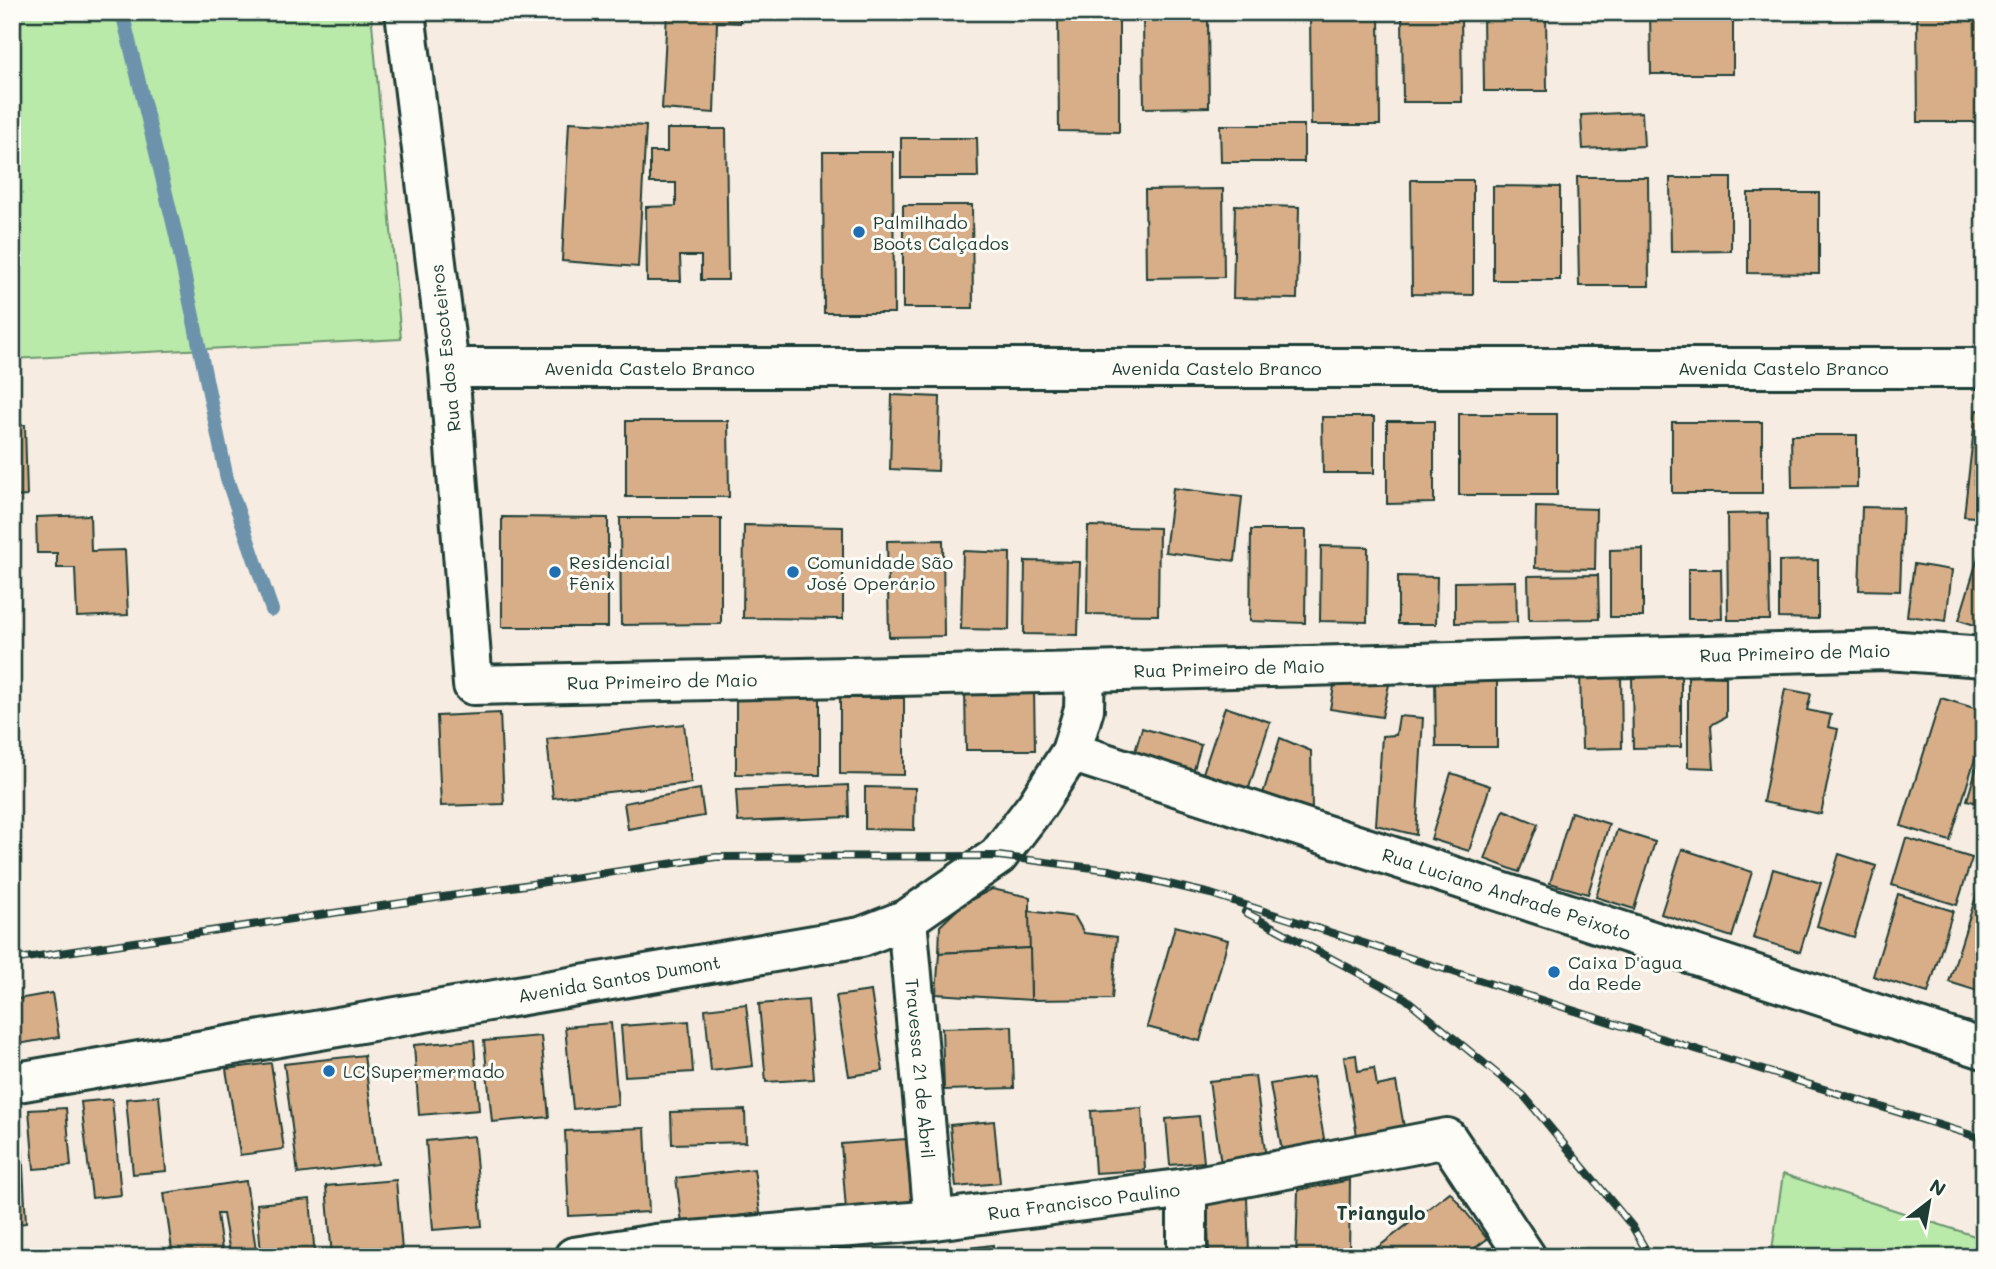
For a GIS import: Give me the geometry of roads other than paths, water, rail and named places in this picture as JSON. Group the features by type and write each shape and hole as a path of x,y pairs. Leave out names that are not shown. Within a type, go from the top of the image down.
{"street":[{"name":"Rua dos Escoteiros","path":"405,12 449,368 473,685"},
{"name":"Avenida Castelo Branco","path":"449,368 1984,368"},
{"name":"Rua Primeiro de Maio","path":"473,685 1085,672 1887,650 1984,657"},
{"name":"Avenida Santos Dumont","path":"12,1083 861,937 907,919 998,856 1037,805 1071,752 1084,709 1085,672"},
{"name":"Rua Luciano Andrade Peixoto","path":"1071,752 1984,1049"},
{"name":"Travessa 21 de Abril","path":"907,919 934,1220"},
{"name":"Rua Francisco Paulino","path":"574,1257 657,1250 792,1245 934,1220 1187,1188 1447,1138 1526,1257"},
{"path":"1187,1188 1187,1257"}],"waterway":[{"path":"122,12 176,235 227,479 272,610"}],"railway":[{"path":"12,960 716,857 998,856 1109,870 1211,894 1984,1139"},
{"path":"1245,912 1405,998 1524,1096 1632,1226 1650,1257"}],"place":[{"name":"Palmilhado Boots Calçados","path":"859,232"},
{"name":"Residencial Fênix","path":"555,572"},
{"name":"Comunidade São José Operário","path":"793,572"},
{"name":"Caixa D'agua da Rede","path":"1554,972"},
{"name":"LC Supermermado","path":"329,1071"}],"district":[{"name":"Triangulo","path":"1381,1212"}]}
